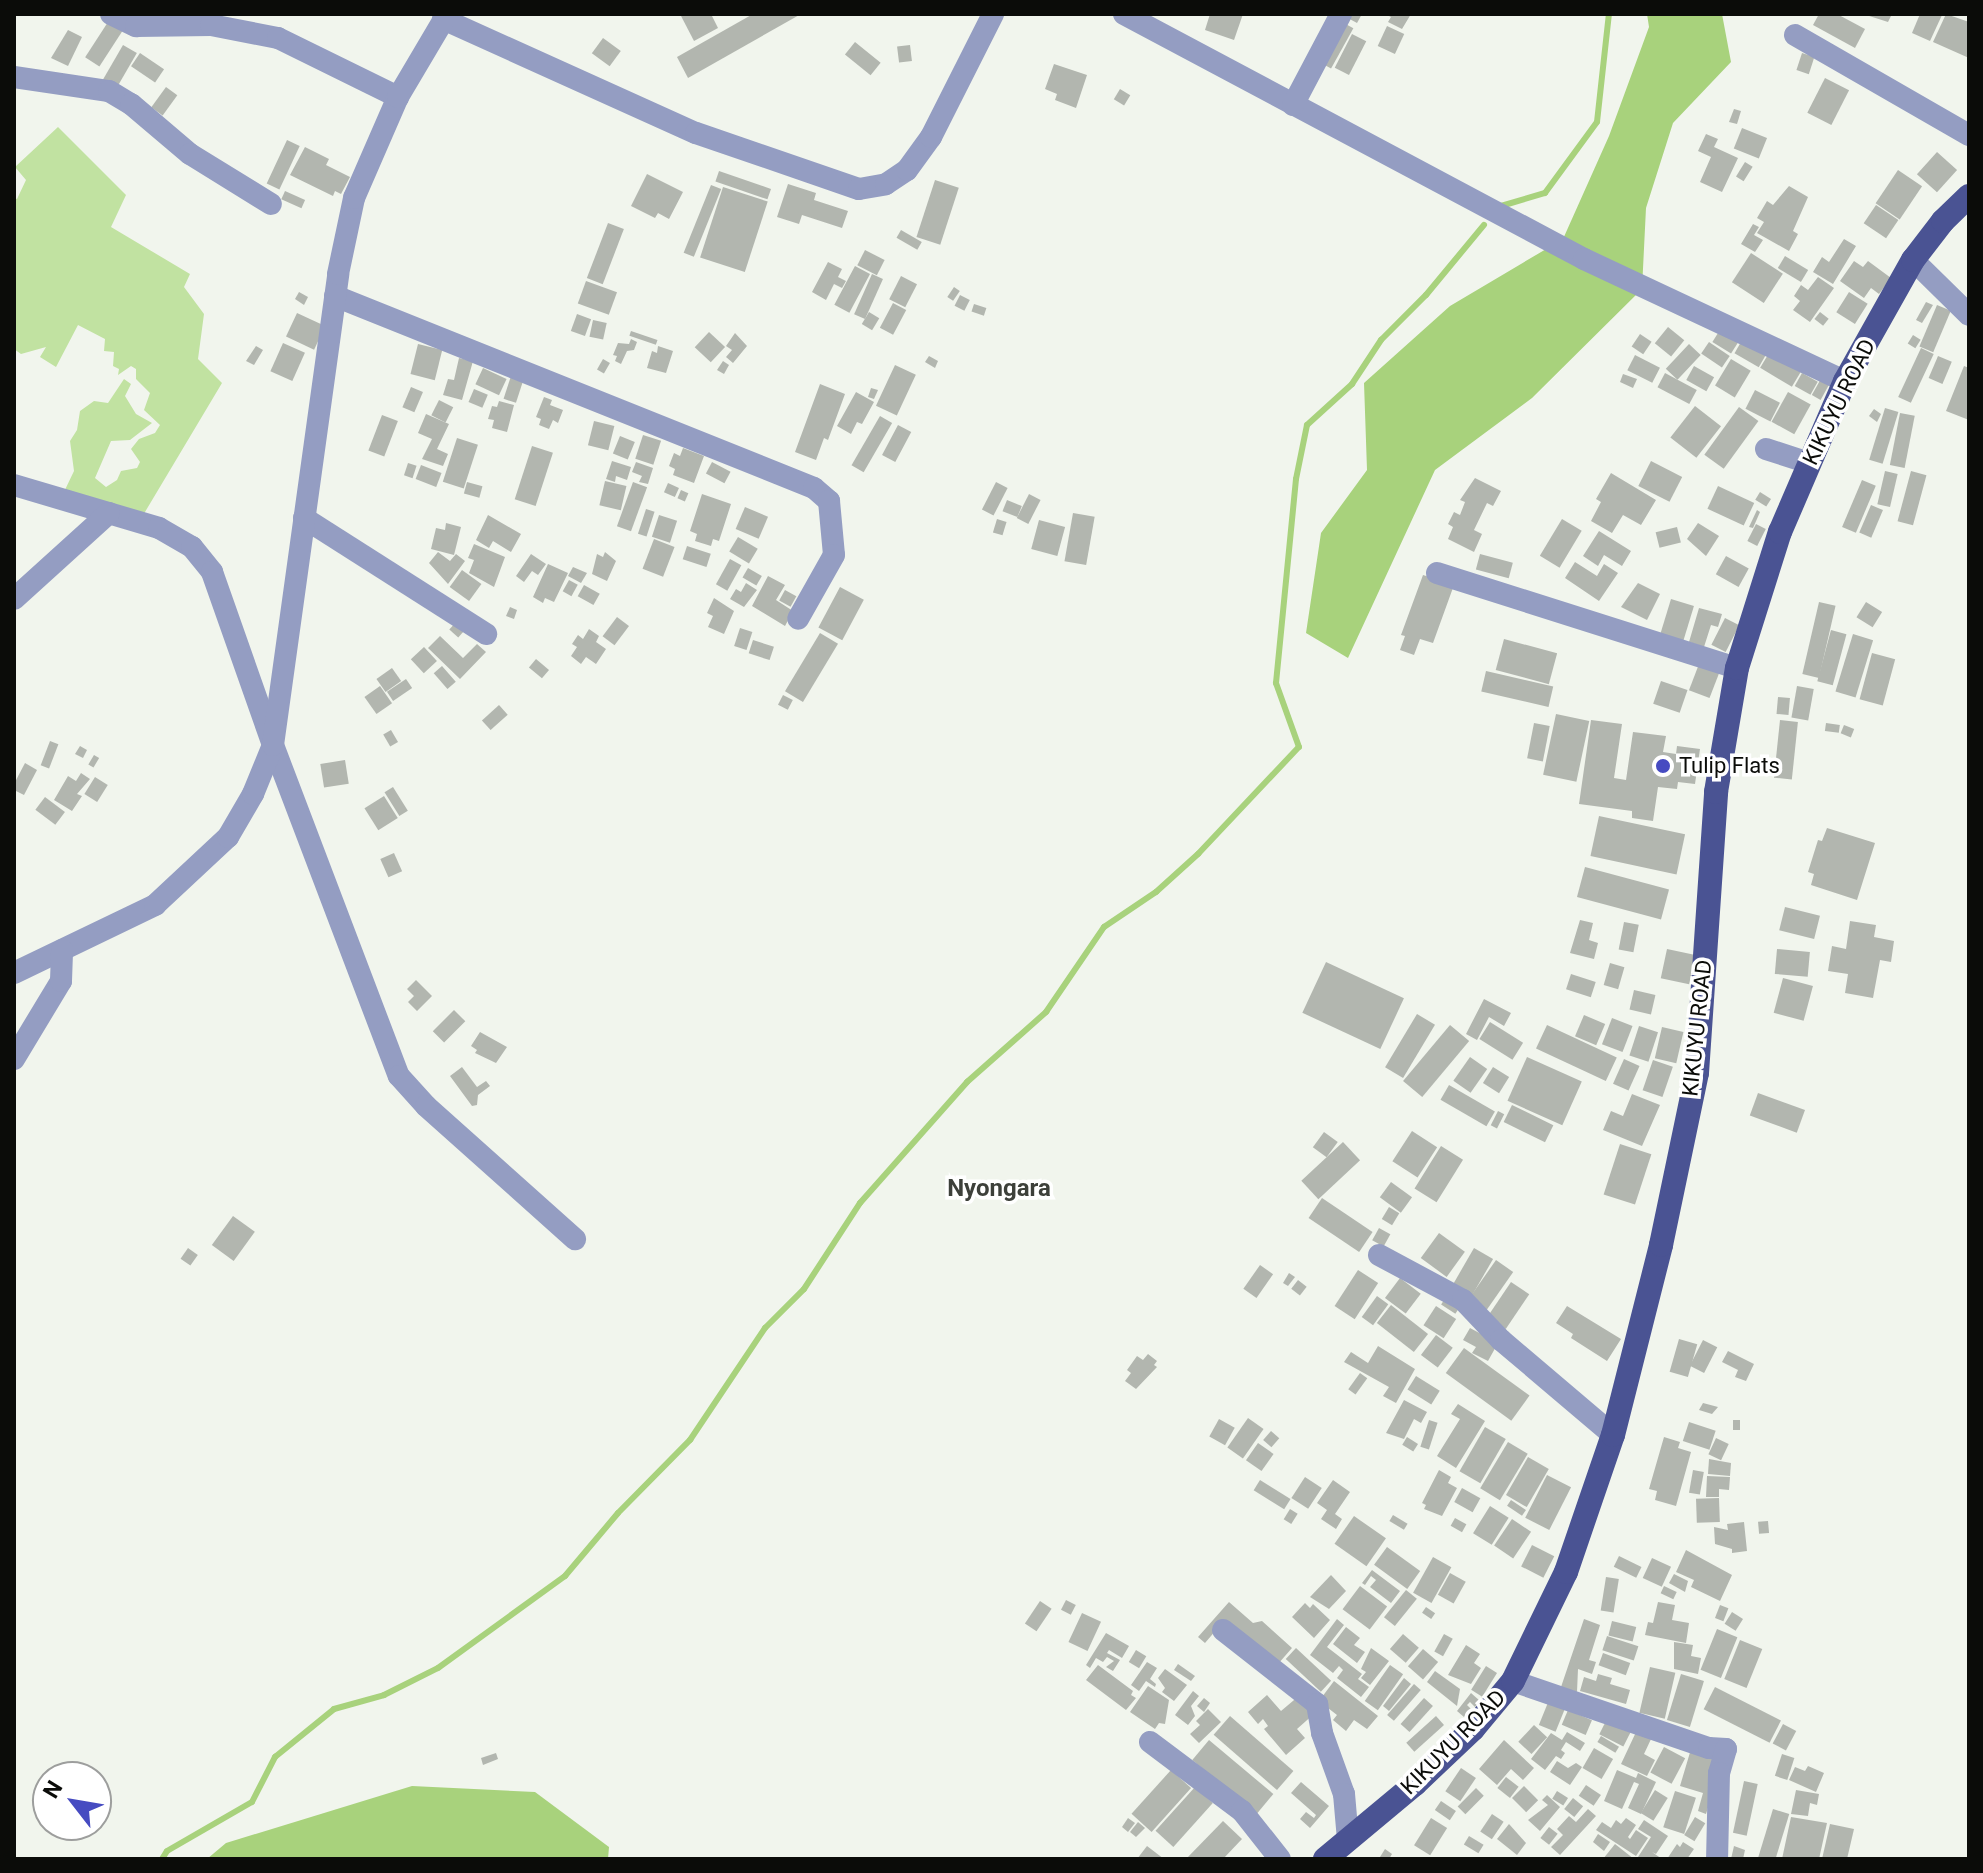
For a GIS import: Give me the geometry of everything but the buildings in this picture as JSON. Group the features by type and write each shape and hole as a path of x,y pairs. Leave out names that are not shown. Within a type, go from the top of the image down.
{"main road":[{"name":"KIKUYU ROAD","path":"1325,1859 1473,1729 1513,1681 1566,1572 1613,1435 1661,1245 1697,1073 1716,792 1737,668 1780,532 1845,381 1913,260 1943,221 1969,196"}],"street":[{"path":"111,14 136,26 211,25 266,35 398,97"},
{"path":"14,973 155,905 228,837 253,794 273,745 335,296 354,198 398,97 445,16 696,133 859,189 886,184 907,170 931,137 993,14"},
{"path":"1124,14 1584,259 1845,381"},
{"path":"1293,105 1341,14"},
{"path":"1795,35 1969,135"},
{"path":"14,77 109,91 131,104 190,154 271,204"},
{"path":"1913,260 1969,315"},
{"path":"335,296 814,488 829,501 834,555 798,619"},
{"path":"1766,449 1809,463"},
{"path":"14,485 159,528 192,547 212,572 273,745 399,1076 426,1106 575,1239"},
{"path":"14,599 109,513"},
{"path":"304,518 486,634"},
{"path":"1437,573 1737,668"},
{"path":"14,1059 61,981 62,950"},
{"path":"1379,1255 1463,1300 1501,1340 1613,1435"},
{"path":"1223,1630 1317,1704 1322,1733 1344,1794 1348,1840"},
{"path":"1513,1681 1668,1735 1726,1749 1719,1773 1717,1859"},
{"path":"1150,1742 1242,1811 1280,1859"}],"shaded area":[{"path":"1647,14 1722,14 1731,62 1673,123 1646,208 1642,289 1532,398 1435,470 1348,658 1306,633 1321,533 1367,470 1364,383 1450,306 1563,239 1609,136 1649,27"},
{"path":"58,127 126,195 111,227 190,274 184,287 204,314 198,359 222,383 142,517 63,494 74,471 70,441 77,430 80,411 94,401 108,403 124,379 131,384 125,396 136,414 152,423 130,440 111,441 95,478 106,487 117,480 121,471 137,468 140,462 131,449 139,439 155,433 160,425 144,410 150,393 136,379 136,369 131,366 118,375 119,369 113,366 114,352 104,351 105,339 78,325 56,367 40,357 46,347 21,354 14,349 14,198 17,199 26,180 15,167"},
{"path":"412,1786 535,1792 609,1847 608,1859 207,1859 226,1843"}],"waterway":[{"path":"1501,206 1545,193 1597,122 1609,14"},
{"path":"162,1859 167,1851 252,1802 275,1757 334,1709 384,1695 438,1668 565,1576 618,1513 690,1440 765,1328 804,1289 860,1203 967,1082 1046,1012 1104,927 1156,892 1198,854 1299,747 1276,683 1296,479 1307,425 1352,384 1381,340 1426,295 1484,225"}],"place":[{"name":"Tulip Flats","path":"1663,766"}],"district":[{"name":"Nyongara","path":"999,1189"}]}
